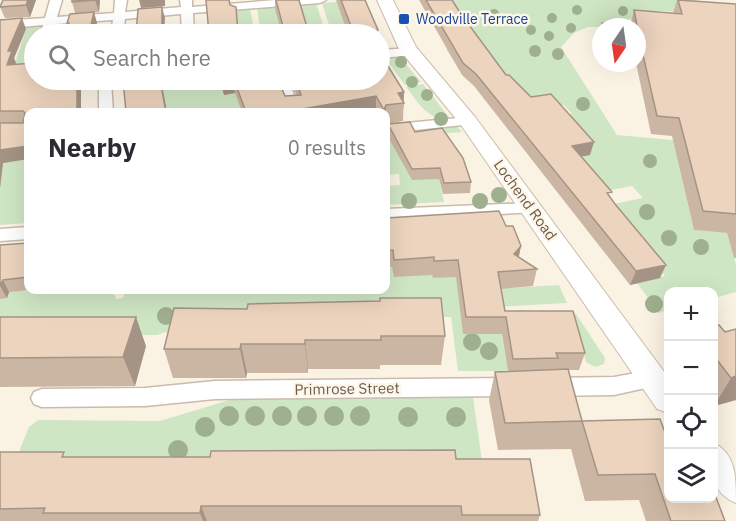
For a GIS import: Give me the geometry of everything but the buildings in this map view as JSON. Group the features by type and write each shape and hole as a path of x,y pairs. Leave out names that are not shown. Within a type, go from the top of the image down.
{"street":[{"path":"50,24 56,0"},
{"path":"119,24 121,0"},
{"path":"0,25 120,15 187,5 320,0"},
{"name":"Lochend Road","path":"385,0 411,52 468,121 665,395"},
{"path":"187,5 188,24"},
{"path":"390,53 411,52"},
{"path":"105,90 106,108"},
{"path":"285,90 292,108"},
{"path":"390,129 468,121"},
{"path":"390,215 531,208"},
{"name":"Primrose Street","path":"42,398 146,397 215,390 614,386 652,379"},
{"path":"718,463 736,487"}],"green space":[{"path":"437,0 698,0 699,7 689,12 654,11 633,18 592,18 592,27 574,33 561,47 617,135 673,140 694,230 727,233 736,264 736,292 718,297 718,287 664,287 664,311 659,313 637,283 665,276 659,269 579,211 643,198 632,186 590,194 559,161 590,154 506,126 572,114 564,105 549,107 524,104 493,110 491,108 512,101 465,78 446,49 474,46 461,26 434,29 451,26"},
{"path":"337,2 345,24 329,24 322,3"},
{"path":"316,3 323,24 302,24 297,5"},
{"path":"275,7 279,24 259,24 257,8"},
{"path":"250,9 253,24 233,24 231,10"},
{"path":"24,35 24,90 32,90 29,108 25,108 0,78 11,77"},
{"path":"399,56 421,82 405,85 390,65 390,57"},
{"path":"423,84 452,121 431,115 406,87"},
{"path":"161,90 226,90 224,95 236,93 241,108 158,108"},
{"path":"455,124 462,132 439,134 439,179 444,202 390,205 390,186 400,185 399,174 390,175 390,140 437,134 423,127"},
{"path":"24,136 24,223 0,225 0,164 3,163 7,141"},
{"path":"438,260 476,290 559,285 567,303 497,307 508,371 458,371 451,317 350,319 202,327 157,335 42,335 0,352 0,283 12,282 19,291 24,291 24,294 114,294 116,299 123,298 124,294 390,294 390,267 429,261 433,278 439,278"},
{"path":"519,310 576,314 605,358 604,364 595,367 586,362 575,325 511,314"},
{"path":"473,397 482,461 207,468 18,454 29,427 38,420 160,421 236,398"}],"place":[{"name":"Woodville Terrace","path":"404,19"}]}
